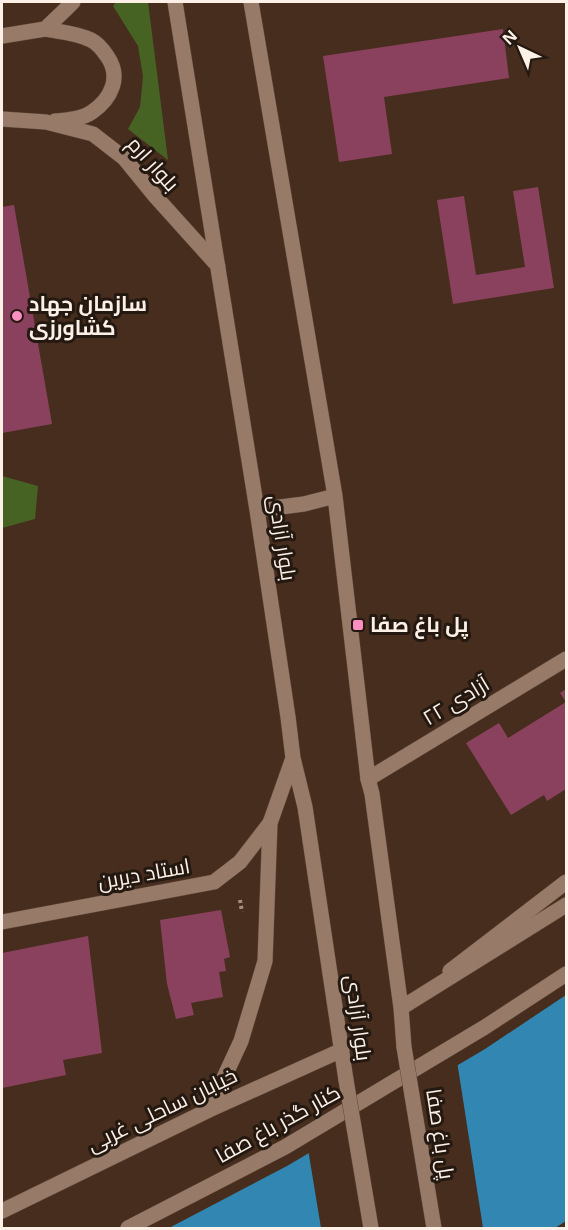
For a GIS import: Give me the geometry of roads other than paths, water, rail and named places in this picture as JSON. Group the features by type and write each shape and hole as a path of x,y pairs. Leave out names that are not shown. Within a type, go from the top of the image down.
{"main road":[{"path":"45,29 73,2"},
{"name":"بلوار آزادی","path":"175,2 257,510 293,758 305,807 371,1228"},
{"name":"بلوار آزادی","path":"251,2 335,496 368,779 372,794 401,1008 404,1047"},
{"path":"2,36 45,29 73,34 92,40 104,51 112,64 114,77 112,90 90,114 46,122"},
{"name":"بلوار ارم","path":"2,119 46,122 93,134 124,158 219,267"},
{"path":"257,510 304,504 335,496"},
{"name":"آزادی ۲۲","path":"368,779 567,659"},
{"path":"209,1110 241,1041 265,961 270,823 293,758"},
{"name":"استاد دیرین","path":"2,922 214,882 240,862 270,823"},
{"path":"401,1008 567,882"},
{"path":"401,1008 567,905"},
{"name":"کنار گذر باغ صفا","path":"128,1228 285,1147 485,1027 567,974"},
{"name":"پل باغ صفا","path":"404,1047 434,1228"},
{"name":"خیابان ساحلی غربی","path":"2,1212 209,1110 342,1050"}],"water":[{"path":"566,995 566,1221 555,1228 169,1228 287,1166 485,1049"}],"place":[{"name":"سازمان جهاد کشاورزی","path":"17,316"},
{"name":"پل باغ صفا","path":"358,625"}]}
